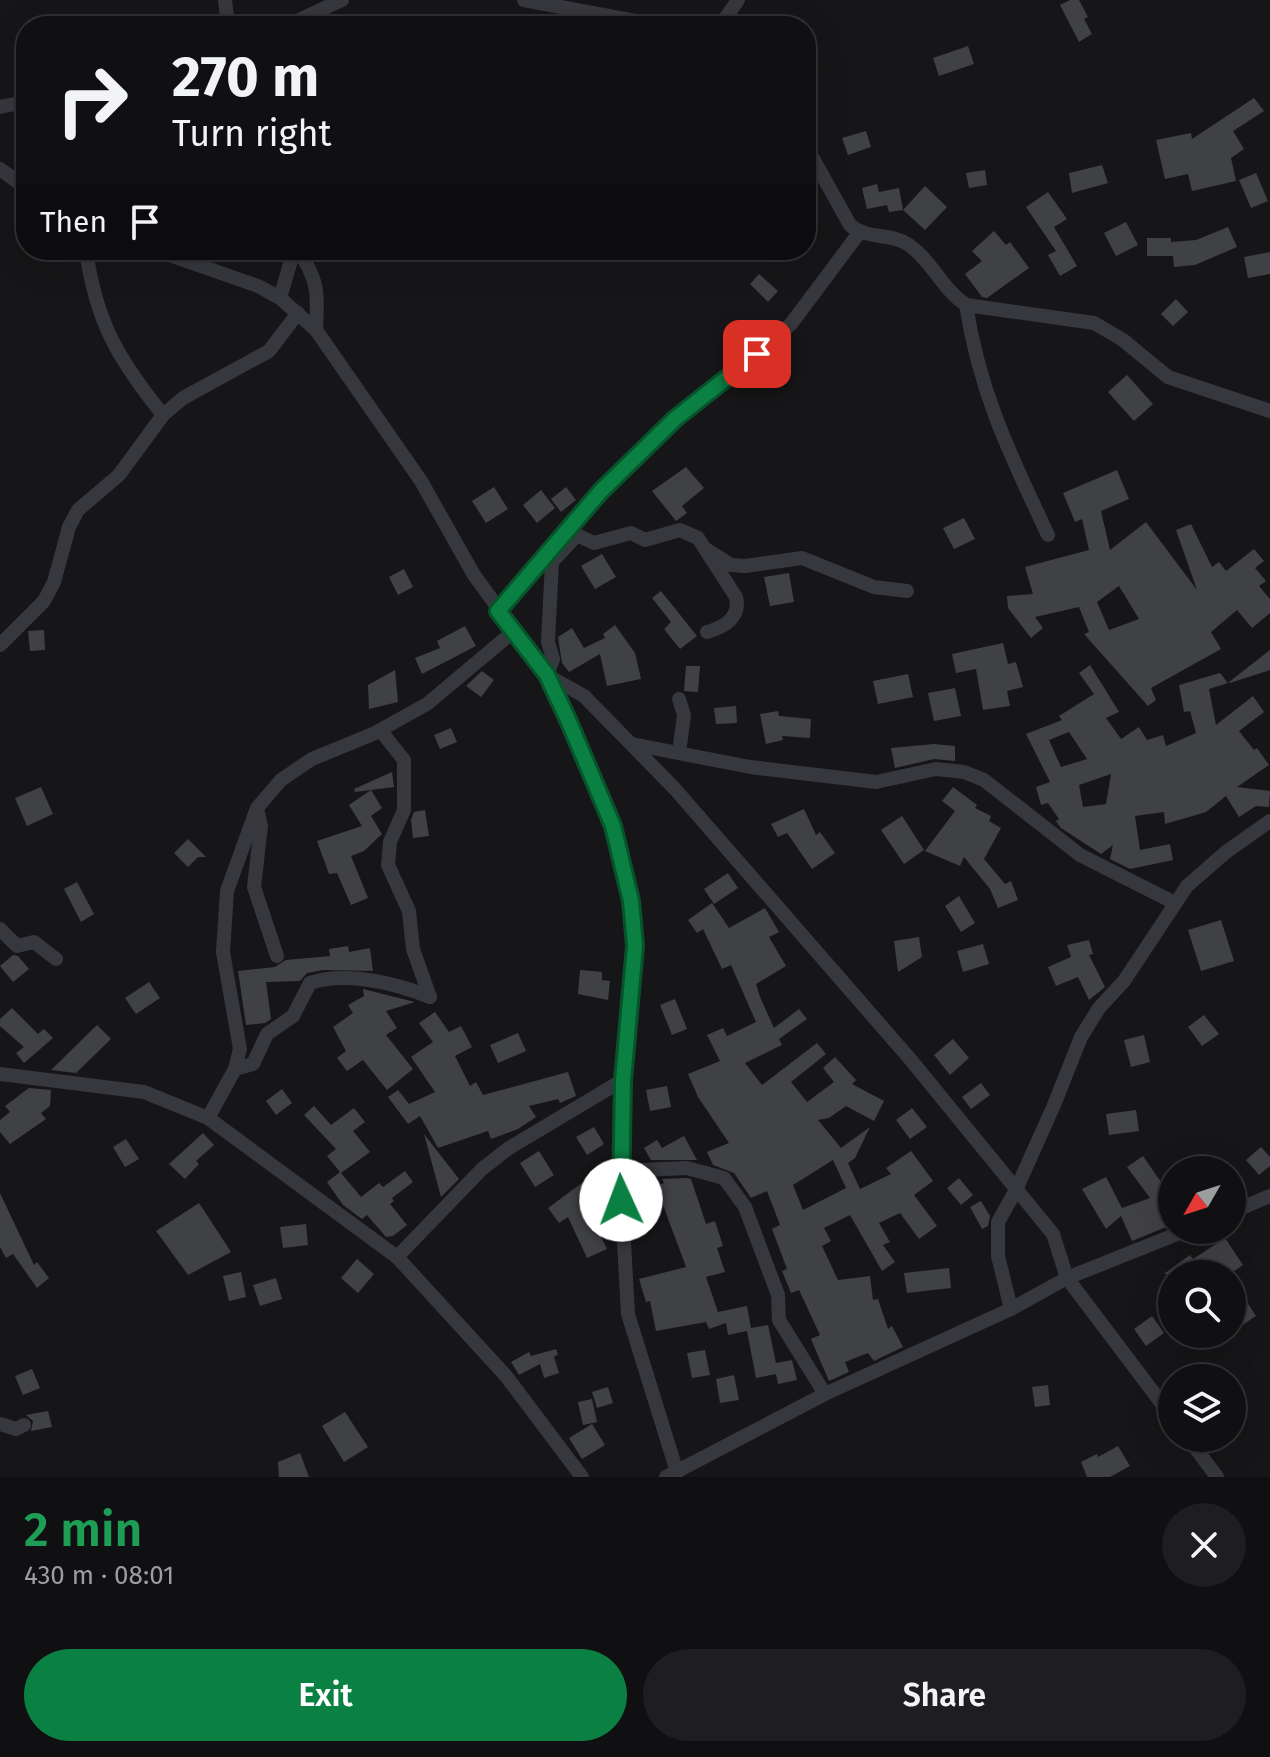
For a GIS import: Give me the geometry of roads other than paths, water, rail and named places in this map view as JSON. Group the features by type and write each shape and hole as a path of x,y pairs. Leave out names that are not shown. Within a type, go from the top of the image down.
{"street":[{"path":"308,16 342,0"},
{"path":"524,0 590,16"},
{"path":"816,164 850,225 859,233 891,238 911,246 952,295 966,305 1094,323 1123,340 1168,377 1270,411"},
{"path":"498,611 601,491 676,418 725,382 791,324 859,233"},
{"path":"87,260 92,293 109,336 133,379 163,415"},
{"path":"185,260 235,277 280,298 316,330 421,481 449,537 498,611 547,675 613,826 631,901 635,946 623,1080 620,1171 628,1314 671,1474 825,1394 1011,1309 1067,1278 1158,1242"},
{"path":"280,298 293,260"},
{"path":"304,260 315,275 318,291 316,330"},
{"path":"966,305 986,397 1048,535"},
{"path":"0,645 44,601 54,582 69,527 78,510 119,475 163,415 183,398 269,351 298,313"},
{"path":"547,675 553,659 548,642 552,562 577,535 594,543 631,533 645,540 680,530 698,538 736,597 738,606 731,620 722,628 707,632"},
{"path":"707,550 731,565 802,558 874,587 907,591"},
{"path":"208,1118 235,1069 240,1049 223,952 227,891 257,808 281,780 312,759 380,730 427,704 514,631"},
{"path":"547,675 584,696 675,789 910,1059 1053,1234 1067,1278 1158,1398"},
{"path":"679,699 684,715 679,753"},
{"path":"235,1069 253,1064 267,1034 293,1016 310,983 342,977 385,982 430,997 413,949 413,932 405,900 388,865 390,842 404,810 404,760 380,730"},
{"path":"632,744 750,767 876,782 936,769 964,772 984,780 1080,855 1175,903"},
{"path":"257,808 261,826 254,887 277,956"},
{"path":"1011,1309 996,1239 998,1222 1016,1190 1086,1029 1099,1008 1124,981 1187,886 1226,852 1270,821"},
{"path":"0,929 17,946 34,942 56,959"},
{"path":"0,1074 144,1092 208,1118 397,1257 506,1376 582,1477"},
{"path":"397,1257 482,1169 509,1148 623,1080"},
{"path":"620,1171 687,1168 724,1178 745,1207 778,1295 779,1320 825,1394"},
{"path":"1246,1206 1270,1196"},
{"path":"0,1424 16,1429 24,1425"},
{"path":"1198,1452 1217,1477"}]}
